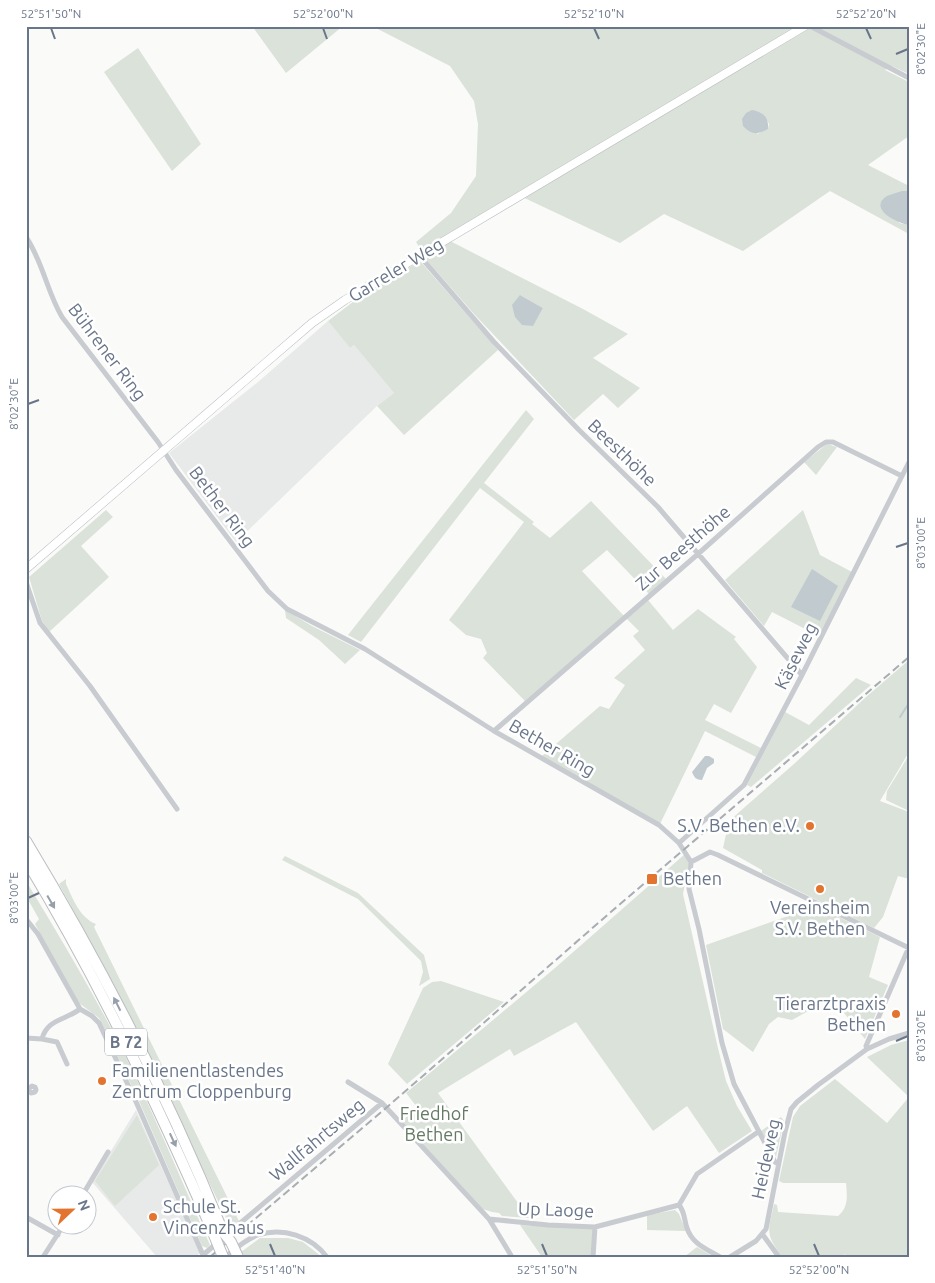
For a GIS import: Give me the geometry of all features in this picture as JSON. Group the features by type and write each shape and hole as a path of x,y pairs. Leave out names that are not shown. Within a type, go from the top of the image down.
{"highway":[{"name":"B 72","path":"26,841 68,912 153,1076 218,1229 224,1257"},
{"name":"B 72","path":"26,860 75,944 136,1061 182,1160 233,1257"},
{"name":"B 72","path":"218,1229 231,1242 238,1257"}],"street":[{"name":"Garreler Weg","path":"26,569 312,323 345,300 419,255 805,26"},
{"path":"810,26 909,78"},
{"name":"Bührener Ring","path":"26,237 38,257 54,303 62,317 164,451"},
{"name":"Beesthöhe","path":"419,255 494,342 579,430 658,507 802,675"},
{"name":"Zur Beesthöhe","path":"494,731 826,442 833,442 902,476"},
{"name":"Bether Ring","path":"164,451 176,470 268,591 287,609 364,649 494,731 658,825 679,843 691,862"},
{"name":"Käseweg","path":"679,843 744,785 802,675 909,462"},
{"path":"26,582 40,623 90,686 177,809"},
{"path":"778,1164 758,1132 734,1084 722,1043 689,889 691,862 710,852 718,855 909,948 866,1046 867,1049"},
{"name":"Wallfahrtsweg","path":"26,919 38,934 80,1009 99,1023 137,1104 201,1256 382,1103 489,1219 512,1257"},
{"path":"42,1039 48,1026 80,1009"},
{"name":"Heideweg","path":"763,1235 766,1229 791,1108 818,1085 867,1049 889,1039 909,1033"},
{"path":"26,1038 57,1042 67,1064"},
{"path":"348,1082 382,1103"},
{"path":"720,1257 700,1246 692,1239 687,1229 683,1210 679,1205 697,1174 758,1132"},
{"path":"88,1186 108,1152"},
{"name":"Up Laoge","path":"489,1219 548,1225 595,1227 679,1205"},
{"path":"26,1218 48,1230"},
{"path":"593,1257 595,1227"},
{"path":"224,1257 256,1236 281,1232 305,1238 322,1249 327,1257"},
{"path":"730,1257 763,1235 779,1257"},
{"path":"43,1257 57,1236"}],"shaded area":[{"path":"752,110 759,112 766,118 768,129 755,133 743,126 742,119 746,113"},
{"path":"902,191 909,191 909,225 886,215 880,206 887,196"},
{"path":"520,295 543,308 533,326 522,325 515,317 512,305"},
{"path":"328,321 350,348 354,345 394,393 377,406 236,542 169,453 258,382"},
{"path":"812,569 838,586 820,621 791,607"},
{"path":"705,756 714,759 714,763 707,768 702,780 694,777 692,772"},
{"name":"Schule St. Vincenzhaus","path":"136,1110 200,1253 196,1257 157,1257 98,1189 98,1186 92,1182"}],"green space":[{"path":"252,26 343,26 286,73"},
{"path":"372,26 909,26 909,74 892,66 885,70 909,82 909,136 868,165 909,186 909,191 902,191 899,223 909,225 909,234 830,191 743,251 664,214 620,243 516,194 422,251 416,242 451,213 476,176 478,124 474,101 450,66","holes":["764,115 769,124 768,129 757,134"]},
{"path":"138,48 201,144 172,171 104,72"},
{"path":"450,241 628,334 593,358 640,388 618,408 603,394 574,420 475,315 424,257","holes":["520,295 543,308 533,325"]},
{"path":"420,261 498,350 404,435 377,406 394,393 354,345 350,348 328,321 362,295"},
{"path":"526,410 534,419 484,483 534,522 532,524 550,538 591,501 666,579 649,594 607,550 582,571 624,616 525,701 483,658 487,653 481,639 466,635 449,620 524,522 480,488 361,642 348,635"},
{"path":"827,444 837,447 816,475 804,462"},
{"path":"106,510 113,517 81,546 109,577 49,632 42,621 29,577"},
{"path":"803,510 820,555 852,572 819,636 772,612 764,626 725,580"},
{"path":"648,600 673,630 698,609 736,637 734,639 757,667 731,713 714,704 705,720 761,748 756,757 705,731 660,824 542,756 600,706 609,709 625,685 614,678 645,650 633,636 639,631 626,618"},
{"path":"285,610 360,650 345,664 319,640 286,618"},
{"path":"909,660 909,752 880,801 909,812 909,879 898,876 883,917 874,928 762,873 762,870 723,848 729,821"},
{"path":"856,678 871,685 751,787 747,785 785,712 809,725"},
{"path":"909,755 909,811 886,800 887,791"},
{"name":"Friedhof Bethen","path":"685,854 689,863 683,894 717,1044 726,1081 737,1106 752,1131 719,1153 687,1106 653,1131 576,1022 514,1056 510,1049 438,1093 529,1218 502,1216 499,1213 483,1209 402,1121 417,1107 406,1093 555,968"},
{"path":"285,856 358,893 424,955 430,979 419,986 423,972 421,961 358,899 282,860"},
{"path":"66,879 71,896 81,913 96,924 94,927 239,1221 230,1226 116,989 59,884"},
{"path":"26,881 81,973 125,1056 210,1245 207,1248 202,1246 139,1101 99,1018 79,1003 35,924 39,919 26,896"},
{"path":"816,906 880,937 869,977 888,985 865,1039 832,998 792,1020 778,1017 769,1024 753,1052 723,1029 706,945"},
{"path":"441,981 504,1002 407,1084 388,1064 423,988 432,982"},
{"path":"909,1040 909,1097 867,1057 891,1045"},
{"path":"835,1079 887,1123 909,1097 909,1257 847,1257 845,1254 842,1257 782,1257 773,1243 769,1232 774,1204 777,1205 778,1212 838,1216 844,1209 846,1201 846,1183 783,1183 779,1181 793,1117 800,1106"},
{"path":"137,1115 159,1165 115,1206 95,1181"},
{"path":"781,1117 784,1121 776,1157 761,1131"},
{"path":"675,1210 679,1214 686,1231 647,1230 647,1215"},
{"path":"520,1225 593,1229 592,1257 542,1257"},
{"path":"260,1238 288,1238 303,1242 322,1257 242,1257 241,1252"},
{"path":"697,1247 714,1257 684,1257"}],"waterway":[{"path":"900,717 909,703"}],"railway":[{"path":"210,1257 386,1108 612,911 909,657"}],"place":[{"name":"S.V. Bethen e.V.","path":"810,826"},
{"name":"Bethen","path":"652,879"},
{"name":"Vereinsheim S.V. Bethen","path":"820,889"},
{"name":"Tierarztpraxis Bethen","path":"896,1014"},
{"name":"Familienentlastendes Zentrum Cloppenburg","path":"102,1081"},
{"name":"Schule St. Vincenzhaus","path":"153,1217"}]}
